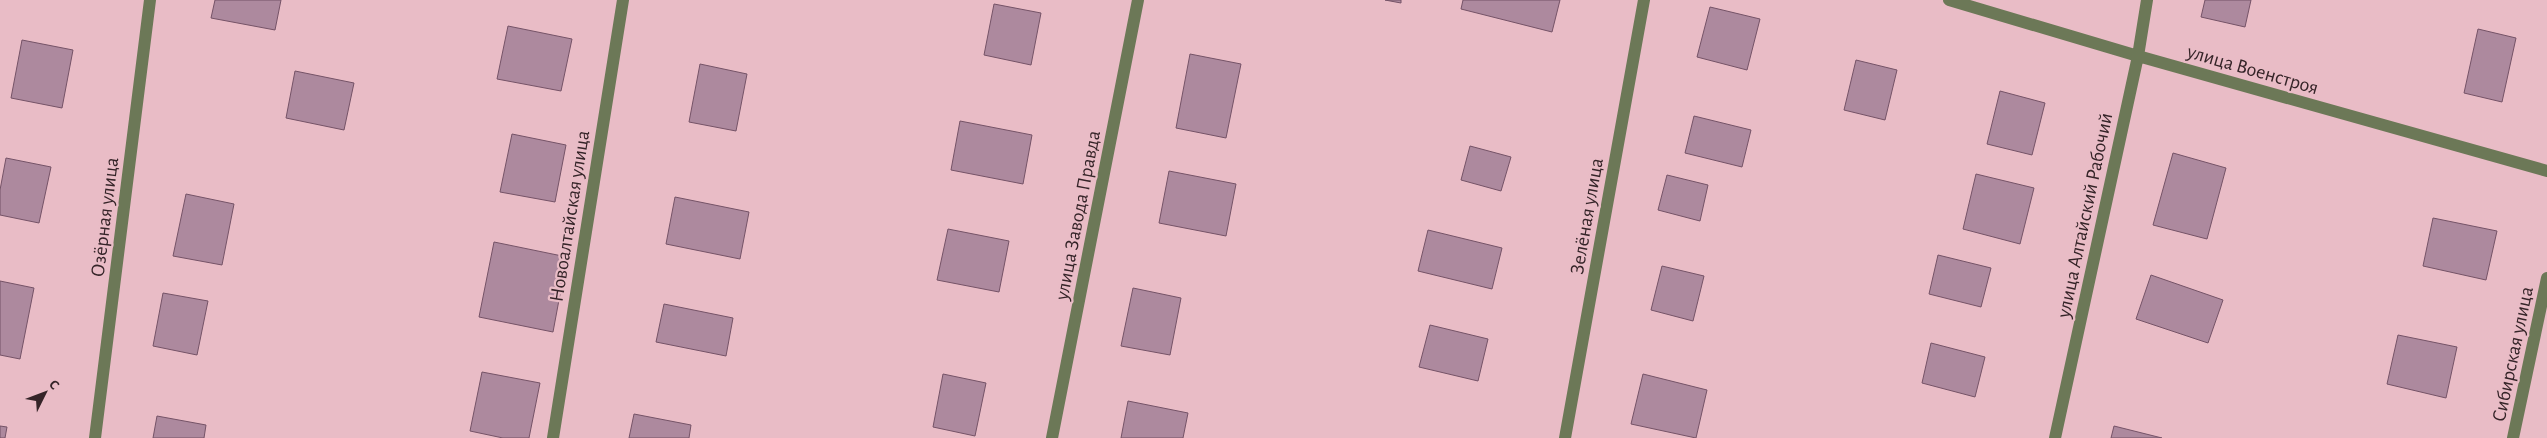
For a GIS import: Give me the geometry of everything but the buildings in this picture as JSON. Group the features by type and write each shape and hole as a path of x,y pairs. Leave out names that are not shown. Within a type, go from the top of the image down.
{"street":[{"name":"Озёрная улица","path":"94,438 150,0"},
{"name":"Новоалтайская улица","path":"553,438 623,0"},
{"name":"улица Завода Правда","path":"1052,438 1138,0"},
{"name":"Зелёная улица","path":"1565,438 1644,0"},
{"name":"улица Военстроя","path":"1949,0 2138,56 2547,170"},
{"name":"улица Алтайский Рабочий","path":"2055,438 2138,56 2147,0"},
{"name":"Сибирская улица","path":"2513,438 2547,278"}]}
